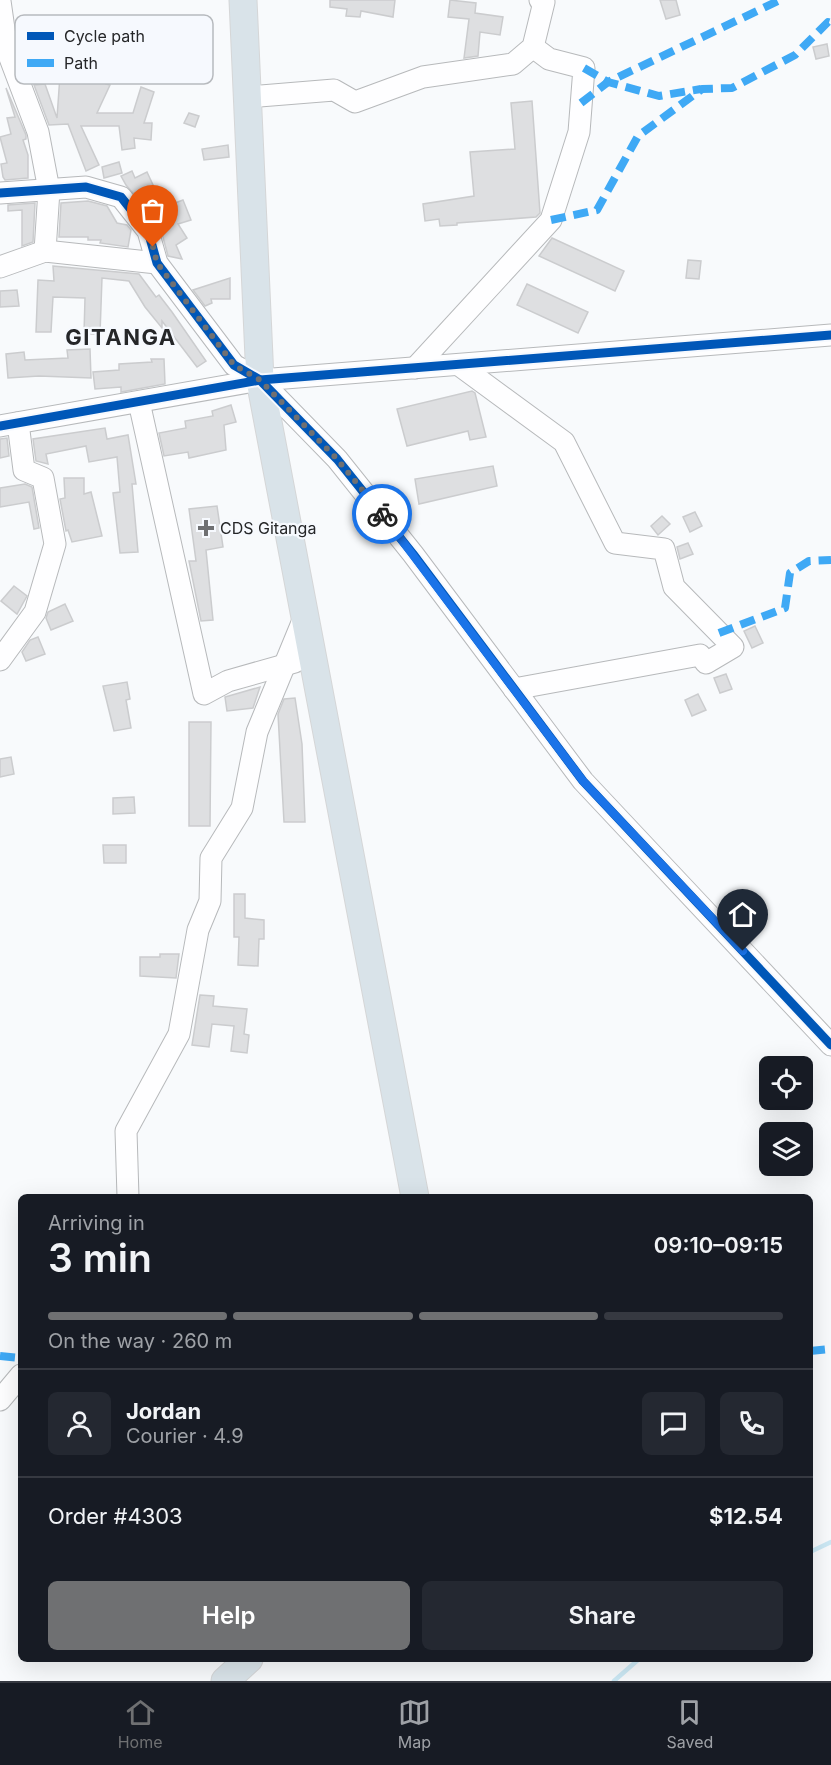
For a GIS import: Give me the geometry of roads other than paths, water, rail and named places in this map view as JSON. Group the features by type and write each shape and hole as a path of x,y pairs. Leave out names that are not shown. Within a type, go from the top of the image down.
{"main road":[{"path":"243,0 260,380 413,1194"},
{"path":"225,1681 246,1662"}],"street":[{"path":"247,97 334,90 355,102 423,77 513,64 533,47 543,14 544,2 540,0"},
{"path":"0,1 3,46 15,75"},
{"path":"415,368 551,220 579,132 584,68 549,59 533,47"},
{"path":"18,84 38,132 49,190 45,251"},
{"path":"0,193 86,187 121,197 148,231 157,263 234,365 260,380 337,459 413,554 583,781 831,1046"},
{"path":"0,267 45,251 157,263"},
{"path":"0,660 35,612 55,544 43,478 24,470 9,425 260,380 831,335"},
{"path":"459,365 564,441 615,543 664,549 674,587 733,647 706,663 700,655 514,689"},
{"path":"139,402 204,694 228,681 312,657"},
{"path":"128,1194 126,1131 179,1034 198,930 210,901 211,858 242,808 258,732 304,618"},
{"path":"0,1400 18,1379"}],"waterway":[{"path":"813,1551 831,1542"},
{"path":"614,1681 636,1662"}],"place":[{"name":"CDS Gitanga","path":"206,528"}],"district":[{"name":"GITANGA","path":"121,337"}]}
